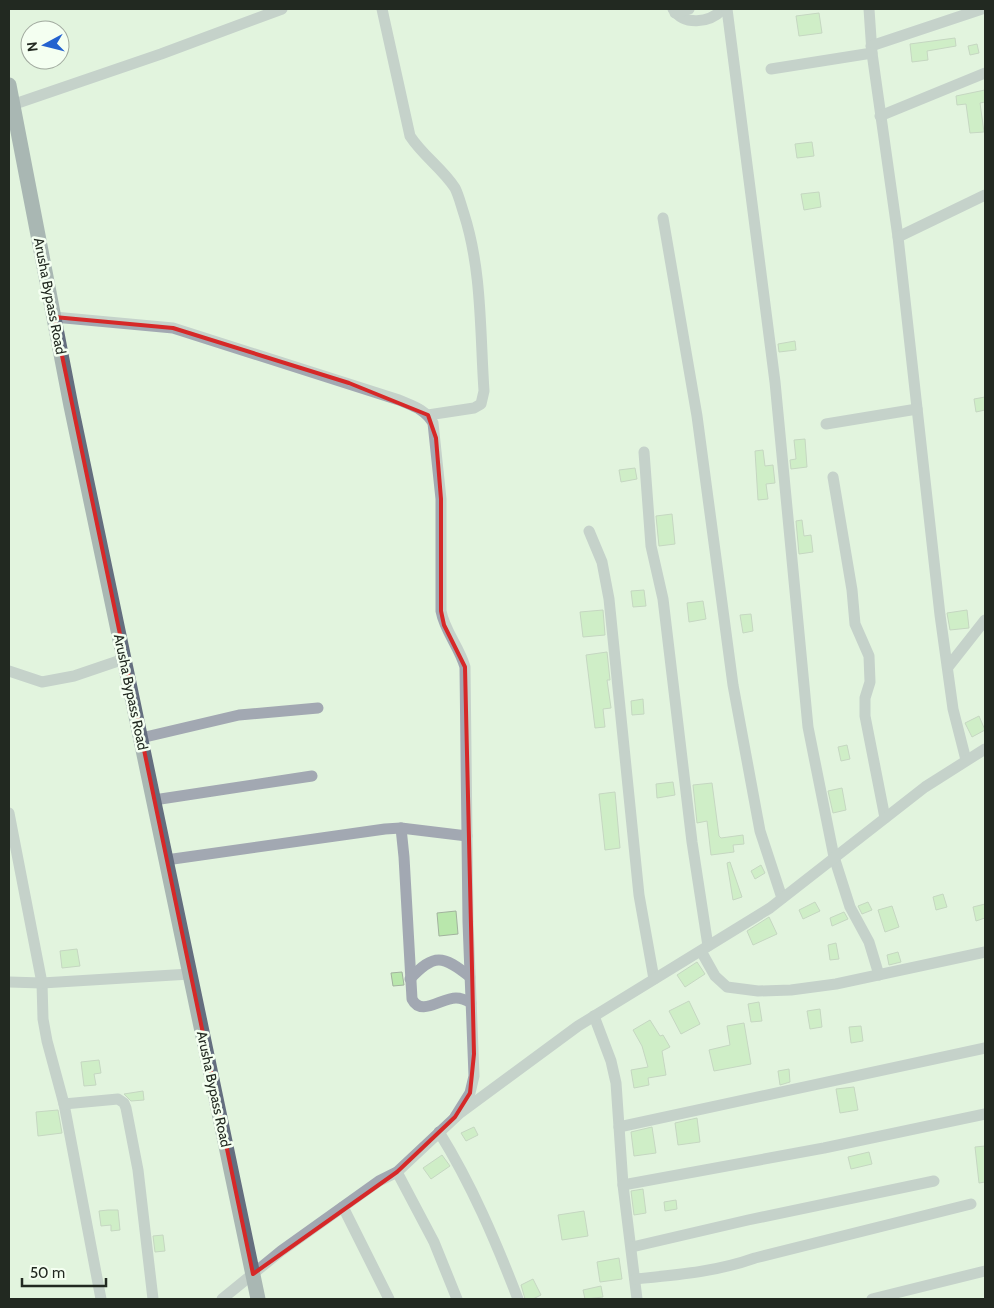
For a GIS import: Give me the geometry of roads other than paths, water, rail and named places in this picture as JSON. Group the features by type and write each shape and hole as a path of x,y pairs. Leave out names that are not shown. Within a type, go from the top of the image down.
{"main road":[{"name":"Arusha Bypass Road","path":"9,84 11,106 124,659 258,1299"}],"street":[{"path":"11,106 161,54 282,9"},
{"path":"382,9 410,136 418,148 443,171 456,190 470,236 476,266 484,391 481,404 474,408 428,415"},
{"path":"674,11 689,9"},
{"path":"674,11 681,17 701,22 715,17 724,9"},
{"path":"724,9 775,382 808,727 834,857 850,907 869,942 878,975"},
{"path":"869,9 872,50 898,238 953,709 966,760"},
{"path":"771,70 872,50 982,9"},
{"path":"880,116 985,73"},
{"path":"898,238 985,194"},
{"path":"663,218 697,416 733,685 760,831 782,898"},
{"path":"54,316 173,328 264,359 349,383 420,409 428,415 433,423 440,472 441,611 444,625 460,652 465,667 470,977 474,1076 470,1092 455,1117"},
{"path":"826,424 917,409"},
{"path":"644,452 651,546 663,599 704,948 714,976 727,987 758,991 791,990 827,985 985,952"},
{"path":"833,477 852,590 855,624 869,656 870,682 865,698 865,716 886,818"},
{"path":"589,531 602,562 608,599 639,895 654,979"},
{"path":"948,667 985,620"},
{"path":"9,671 42,682 74,676 124,659"},
{"path":"141,738 239,715 318,708"},
{"path":"222,1299 343,1207 379,1181 397,1172 455,1117 594,1016 782,898 925,787 985,749"},
{"path":"154,800 312,776"},
{"path":"9,813 42,983 43,1019 64,1104 100,1299"},
{"path":"166,860 401,828 467,836"},
{"path":"401,828 412,999 418,1006 430,1006 455,998 471,1003"},
{"path":"410,980 426,964 440,959 449,961 470,977"},
{"path":"9,982 42,983 190,974"},
{"path":"594,1016 611,1062 616,1083 623,1185 637,1299"},
{"path":"619,1127 985,1048"},
{"path":"64,1104 118,1099 124,1103 135,1151 153,1299"},
{"path":"623,1185 824,1148 985,1114"},
{"path":"439,1132 477,1203 518,1299"},
{"path":"397,1172 434,1242 458,1299"},
{"path":"632,1247 748,1220 934,1181"},
{"path":"635,1278 690,1274 733,1266 755,1258 971,1204"},
{"path":"343,1207 389,1299"},
{"path":"872,1299 985,1271"}]}
